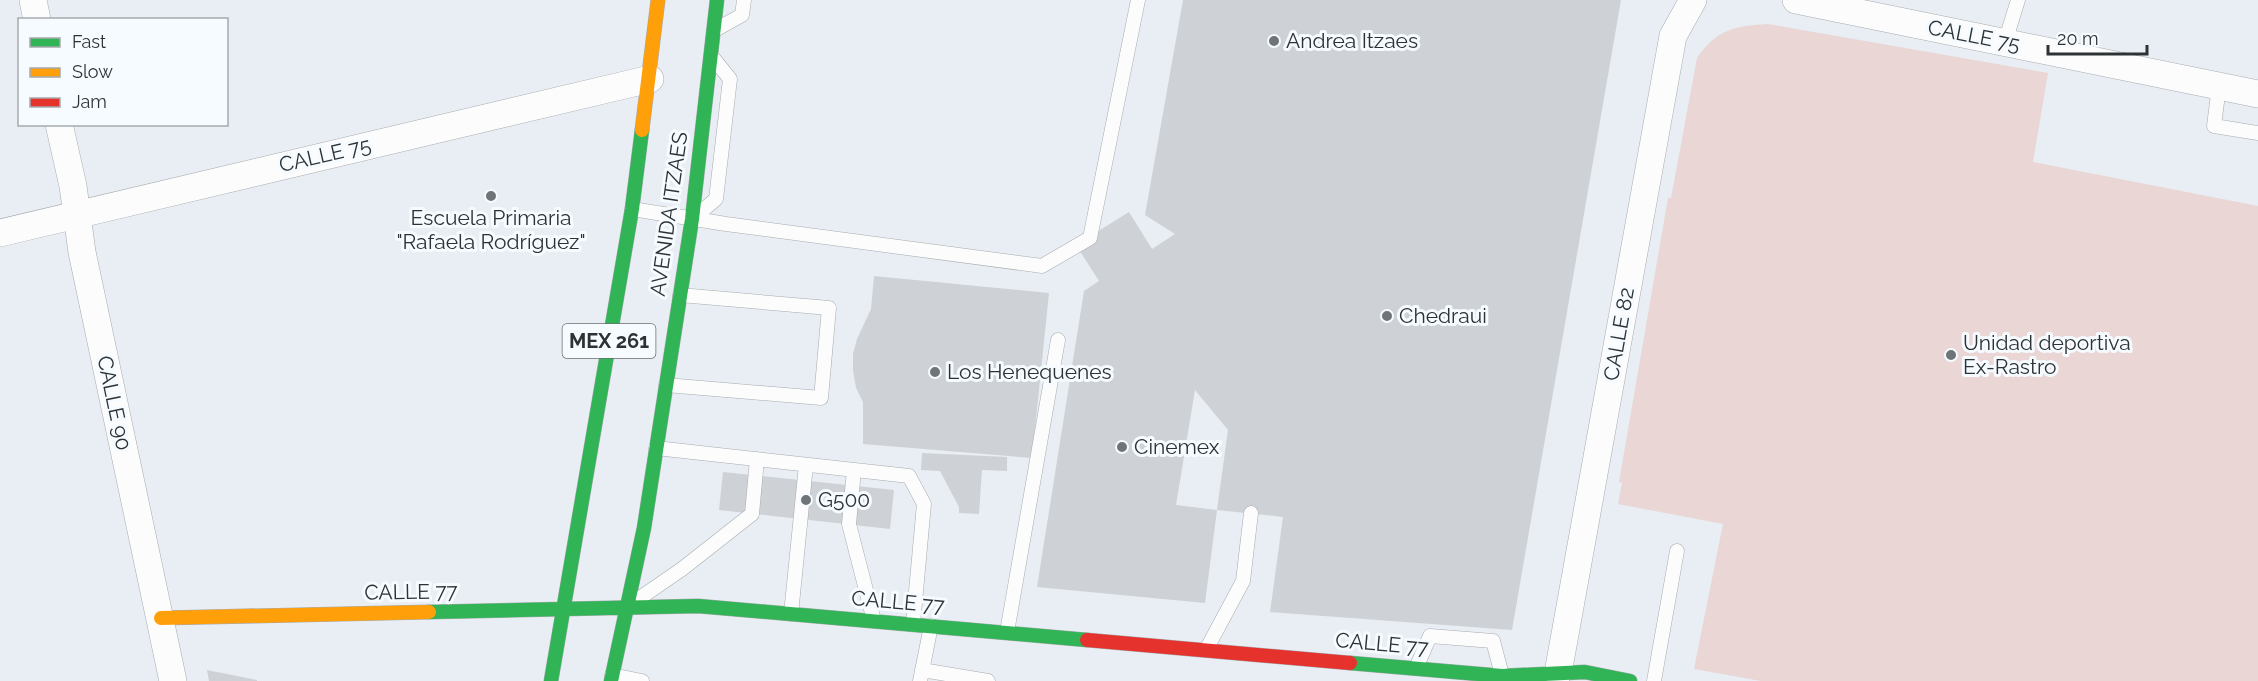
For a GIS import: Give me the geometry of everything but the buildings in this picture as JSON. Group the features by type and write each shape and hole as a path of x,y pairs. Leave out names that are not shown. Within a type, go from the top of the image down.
{"street":[{"path":"33,0 37,18"},
{"name":"AVENIDA ITZAES","path":"551,681 632,209 650,79 658,0"},
{"name":"AVENIDA ITZAES","path":"611,678 644,528 692,219 717,0"},
{"name":"CALLE 82","path":"1558,673 1673,36 1693,0"},
{"name":"CALLE 75","path":"1796,0 2258,94"},
{"name":"CALLE 75","path":"0,233 650,79"},
{"name":"CALLE 90","path":"59,126 82,252 173,681"},
{"name":"CALLE 77","path":"161,618 698,606 1416,668 1501,678 1585,672 1630,681"}],"lane":[{"path":"713,31 742,15 744,0"},
{"path":"632,209 1042,266 1089,238 1138,0"},
{"path":"2005,42 2018,0"},
{"path":"692,219 716,199 729,90 730,79 710,56"},
{"path":"2219,86 2214,126 2258,133"},
{"path":"666,385 821,398 829,308 680,295"},
{"path":"1007,632 1058,340"},
{"path":"656,448 909,476 924,504 913,624"},
{"path":"627,607 752,514 757,459"},
{"path":"791,614 806,465"},
{"path":"854,470 849,524 874,621"},
{"path":"1206,650 1243,581 1251,513"},
{"path":"1654,681 1677,551"},
{"path":"931,626 921,676 988,681"},
{"path":"1416,668 1430,636 1493,641 1501,678"},
{"path":"611,678 642,681"}],"shaded area":[{"name":"Unidad deportiva Ex-Rastro","path":"1768,24 2048,73 2033,162 2258,206 2258,681 1761,681 1694,669 1723,524 1618,504 1622,483 1619,482 1668,198 1671,198 1697,58 1712,41 1728,31 1746,26"}],"traffic: fast":[{"path":"611,681 644,528 692,219 717,0"},
{"path":"551,681 632,209 642,130"},
{"path":"429,612 698,606 1087,640"},
{"path":"1350,663 1502,676 1585,672 1630,681"}],"traffic: slow":[{"path":"642,130 658,0"},
{"path":"161,618 429,612"}],"traffic: jam":[{"path":"1087,640 1350,663"}],"place":[{"name":"Andrea Itzaes","path":"1274,41"},
{"name":"Escuela Primaria \"Rafaela Rodríguez\"","path":"491,196"},
{"name":"Chedraui","path":"1387,316"},
{"name":"Unidad deportiva Ex-Rastro","path":"1951,355"},
{"name":"Los Henequenes","path":"935,372"},
{"name":"Cinemex","path":"1122,447"},
{"name":"G500","path":"806,500"}]}
